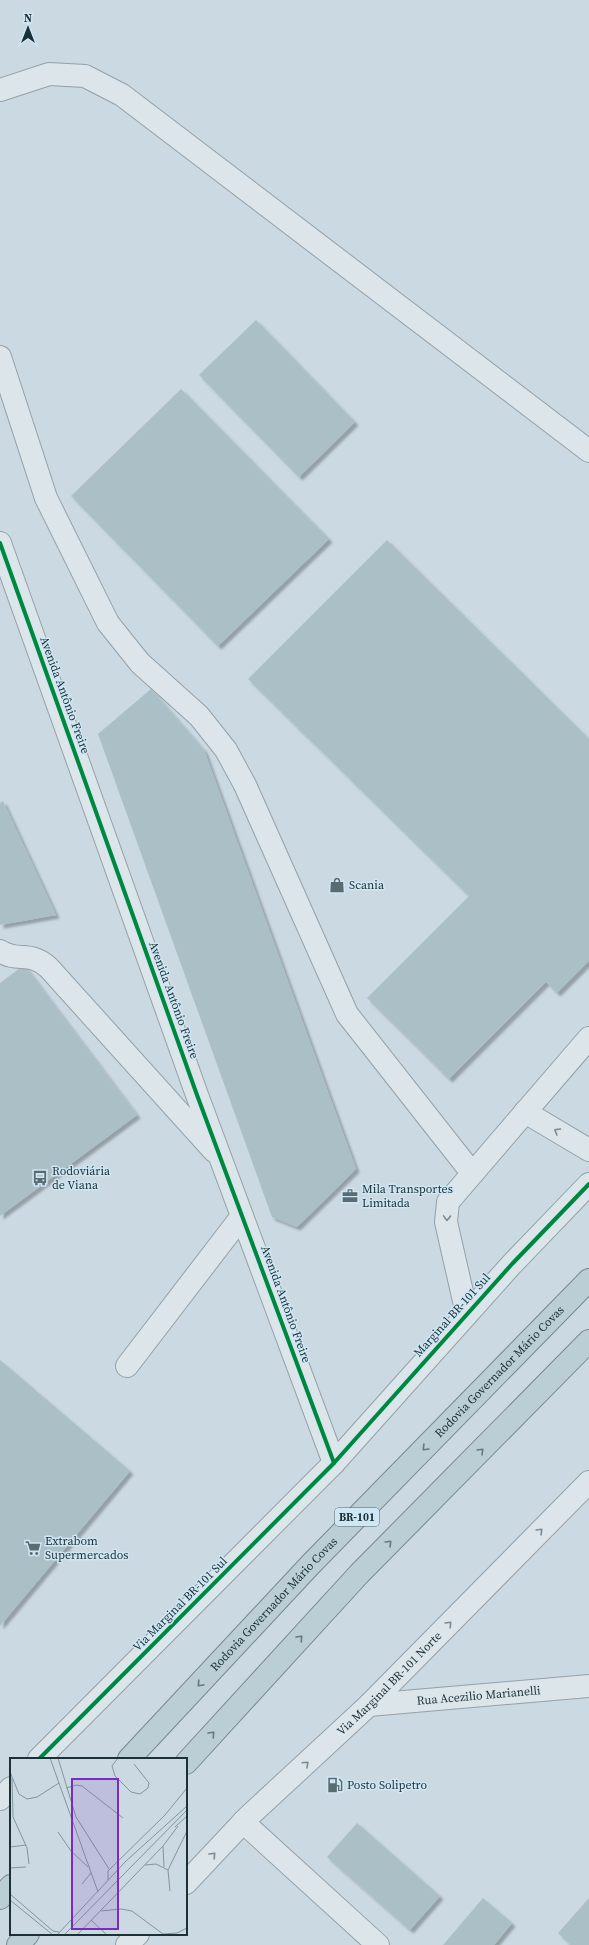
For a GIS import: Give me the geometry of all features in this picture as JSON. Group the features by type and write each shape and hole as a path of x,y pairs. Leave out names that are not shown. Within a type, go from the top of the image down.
{"highway":[{"name":"Rodovia Governador Mário Covas","path":"130,1758 311,1564 589,1280"},
{"path":"187,1762 359,1574 589,1341"},
{"path":"0,1898 10,1887"},
{"path":"18,1945 27,1935"}],"street":[{"path":"0,90 49,74 85,76 122,95 589,452"},
{"path":"0,357 46,498 108,623 140,663 199,716 226,750 245,785 347,1014 472,1174"},
{"name":"Avenida Antônio Freire","path":"0,543 192,1080 334,1463"},
{"path":"0,951 15,957 30,957 41,961 49,968 223,1161"},
{"path":"467,1314 446,1222 448,1202 589,1038"},
{"path":"525,1112 589,1150"},
{"name":"Marginal BR-101 Sul","path":"334,1463 512,1264 589,1184"},
{"path":"127,1366 242,1216"},
{"name":"Via Marginal BR-101 Sul","path":"41,1758 334,1463"},
{"name":"Via Marginal BR-101 Norte","path":"187,1882 243,1822 369,1705 589,1482"},
{"name":"Rua Acezilio Marianelli","path":"369,1705 589,1686"},
{"path":"0,1799 10,1789"},
{"path":"243,1822 378,1945"}],"building":[{"path":"256,320 355,422 299,477 199,375"},
{"path":"181,389 329,539 218,646 71,496"},
{"path":"387,540 589,739 589,961 557,993 546,982 449,1079 367,998 469,896 248,679"},
{"path":"151,689 204,750 356,1169 297,1227 272,1217 98,734"},
{"path":"3,801 56,915 0,925 0,803"},
{"path":"24,965 137,1115 0,1216 0,983"},
{"name":"Extrabom Supermercados","path":"0,1360 130,1471 0,1626"},
{"path":"357,1823 440,1896 410,1930 327,1857"},
{"path":"483,1898 512,1923 494,1945 443,1945"},
{"path":"589,1898 589,1945 571,1945 558,1933"}],"cycle path":[{"path":"0,543 197,1095 334,1463"},
{"path":"40,1758 334,1463 512,1264 589,1184"}],"place":[{"name":"Scania","path":"337,885"},
{"name":"Rodoviária de Viana","path":"40,1178"},
{"name":"Mila Transportes Limitada","path":"350,1196"},
{"name":"Extrabom Supermercados","path":"33,1548"},
{"name":"Posto Solipetro","path":"335,1785"}]}
